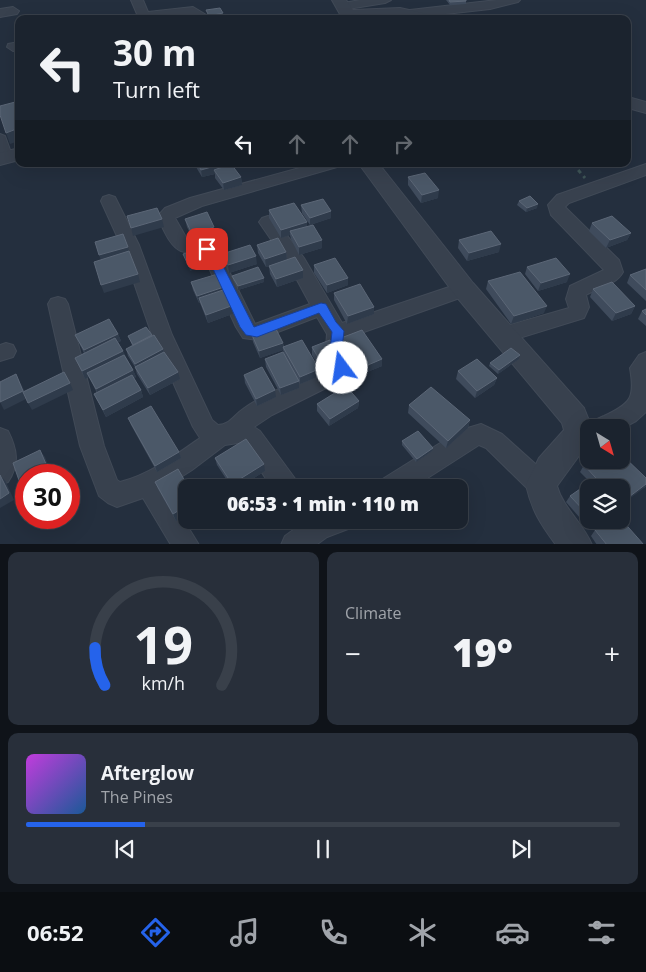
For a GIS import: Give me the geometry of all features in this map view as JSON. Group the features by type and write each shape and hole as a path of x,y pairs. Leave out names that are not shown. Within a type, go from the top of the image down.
{"street":[{"path":"138,0 145,15"},
{"path":"346,10 385,0"},
{"path":"410,14 490,5 514,0"},
{"path":"346,10 414,15"},
{"path":"0,13 13,11"},
{"path":"169,15 193,11 200,15"},
{"path":"631,103 646,108"},
{"path":"319,167 196,202 171,212 166,217 181,243 187,246 207,249 212,254 250,332 257,332 321,308"},
{"path":"371,167 464,289 580,421"},
{"path":"503,335 577,313 579,307 576,299 577,291 583,286 609,277 614,272 612,265 557,211 556,205 563,199 646,169"},
{"path":"109,201 130,245 162,334 200,419 210,434 246,433 252,438 281,479"},
{"path":"268,222 297,263 332,326 338,331 348,330 464,289"},
{"path":"58,304 92,446 108,488 116,495 128,493 190,459 250,416 336,373 342,368 343,363 336,349 338,331"},
{"path":"617,419 631,413 640,404 644,392 641,368 646,361"},
{"path":"404,479 469,436 481,434 494,441 541,485 546,504 576,544"},
{"path":"0,438 6,455 4,469 0,474"},
{"path":"541,485 550,468 580,438"},
{"path":"147,482 186,544"},
{"path":"294,544 314,529"}],"building":[{"path":"449,0 466,0 466,1 450,2"},
{"path":"220,8 223,13 208,15 206,10"},
{"path":"15,102 15,130 6,133 0,115 0,106"},
{"path":"200,167 212,167 201,170"},
{"path":"222,167 233,167 241,177 223,183 214,170"},
{"path":"425,173 439,190 422,195 408,177"},
{"path":"530,196 538,204 527,208 519,201"},
{"path":"323,199 331,211 310,218 301,205"},
{"path":"294,203 307,222 281,230 269,210"},
{"path":"157,208 162,219 131,228 127,216"},
{"path":"207,212 214,227 192,234 185,219"},
{"path":"612,216 631,233 610,240 592,223"},
{"path":"313,225 322,240 299,247 290,231"},
{"path":"491,231 501,244 469,253 459,240"},
{"path":"123,234 128,247 99,255 95,242"},
{"path":"278,238 286,252 265,259 257,245"},
{"path":"250,245 256,256 228,265 222,254"},
{"path":"204,248 210,260 189,267 183,254"},
{"path":"129,251 138,274 101,285 94,262"},
{"path":"295,257 303,270 276,279 269,266"},
{"path":"335,258 348,278 327,285 314,265"},
{"path":"556,258 570,274 541,283 527,267"},
{"path":"258,267 264,278 238,286 232,276"},
{"path":"646,269 646,290 630,275"},
{"path":"520,272 547,306 514,316 488,281"},
{"path":"221,273 227,286 197,296 191,282"},
{"path":"612,282 635,306 616,313 593,289"},
{"path":"360,284 374,307 348,316 334,293"},
{"path":"226,289 234,305 206,315 199,298"},
{"path":"109,319 118,334 84,350 75,335"},
{"path":"146,327 152,335 133,345 128,336"},
{"path":"275,327 283,343 259,351 252,335"},
{"path":"362,330 382,359 361,368 341,338"},
{"path":"154,335 163,349 135,364 126,349"},
{"path":"115,338 123,351 82,371 75,358"},
{"path":"302,340 319,369 300,377 283,347"},
{"path":"330,340 341,359 323,366 312,347"},
{"path":"511,348 520,355 499,370 490,363"},
{"path":"164,352 178,372 148,388 135,367"},
{"path":"283,352 299,381 280,388 265,359"},
{"path":"124,355 133,370 96,389 87,373"},
{"path":"477,359 497,378 477,391 458,371"},
{"path":"262,367 275,390 256,399 244,375"},
{"path":"64,372 70,383 28,403 23,392"},
{"path":"16,374 23,391 0,402 0,382"},
{"path":"132,375 141,390 103,410 94,394"},
{"path":"346,386 359,401 330,419 317,404"},
{"path":"431,387 470,420 448,441 409,405"},
{"path":"151,406 179,452 155,466 128,418"},
{"path":"418,431 433,448 417,459 402,441"},
{"path":"246,439 264,464 240,479 229,479 215,458"},
{"path":"40,450 46,464 15,464 15,469 13,463"},
{"path":"630,463 646,478 646,484 630,496 630,479 597,479 588,469 630,469"},
{"path":"178,469 184,479 178,479 178,511 173,514 155,482"},
{"path":"0,475 9,493 0,499"},
{"path":"580,489 580,507 570,496"},
{"path":"630,529 643,544 606,544 595,530"}],"route":[{"path":"207,249 212,254 250,332 257,332 321,308 332,326 338,331 336,349 343,363 342,368"}]}
